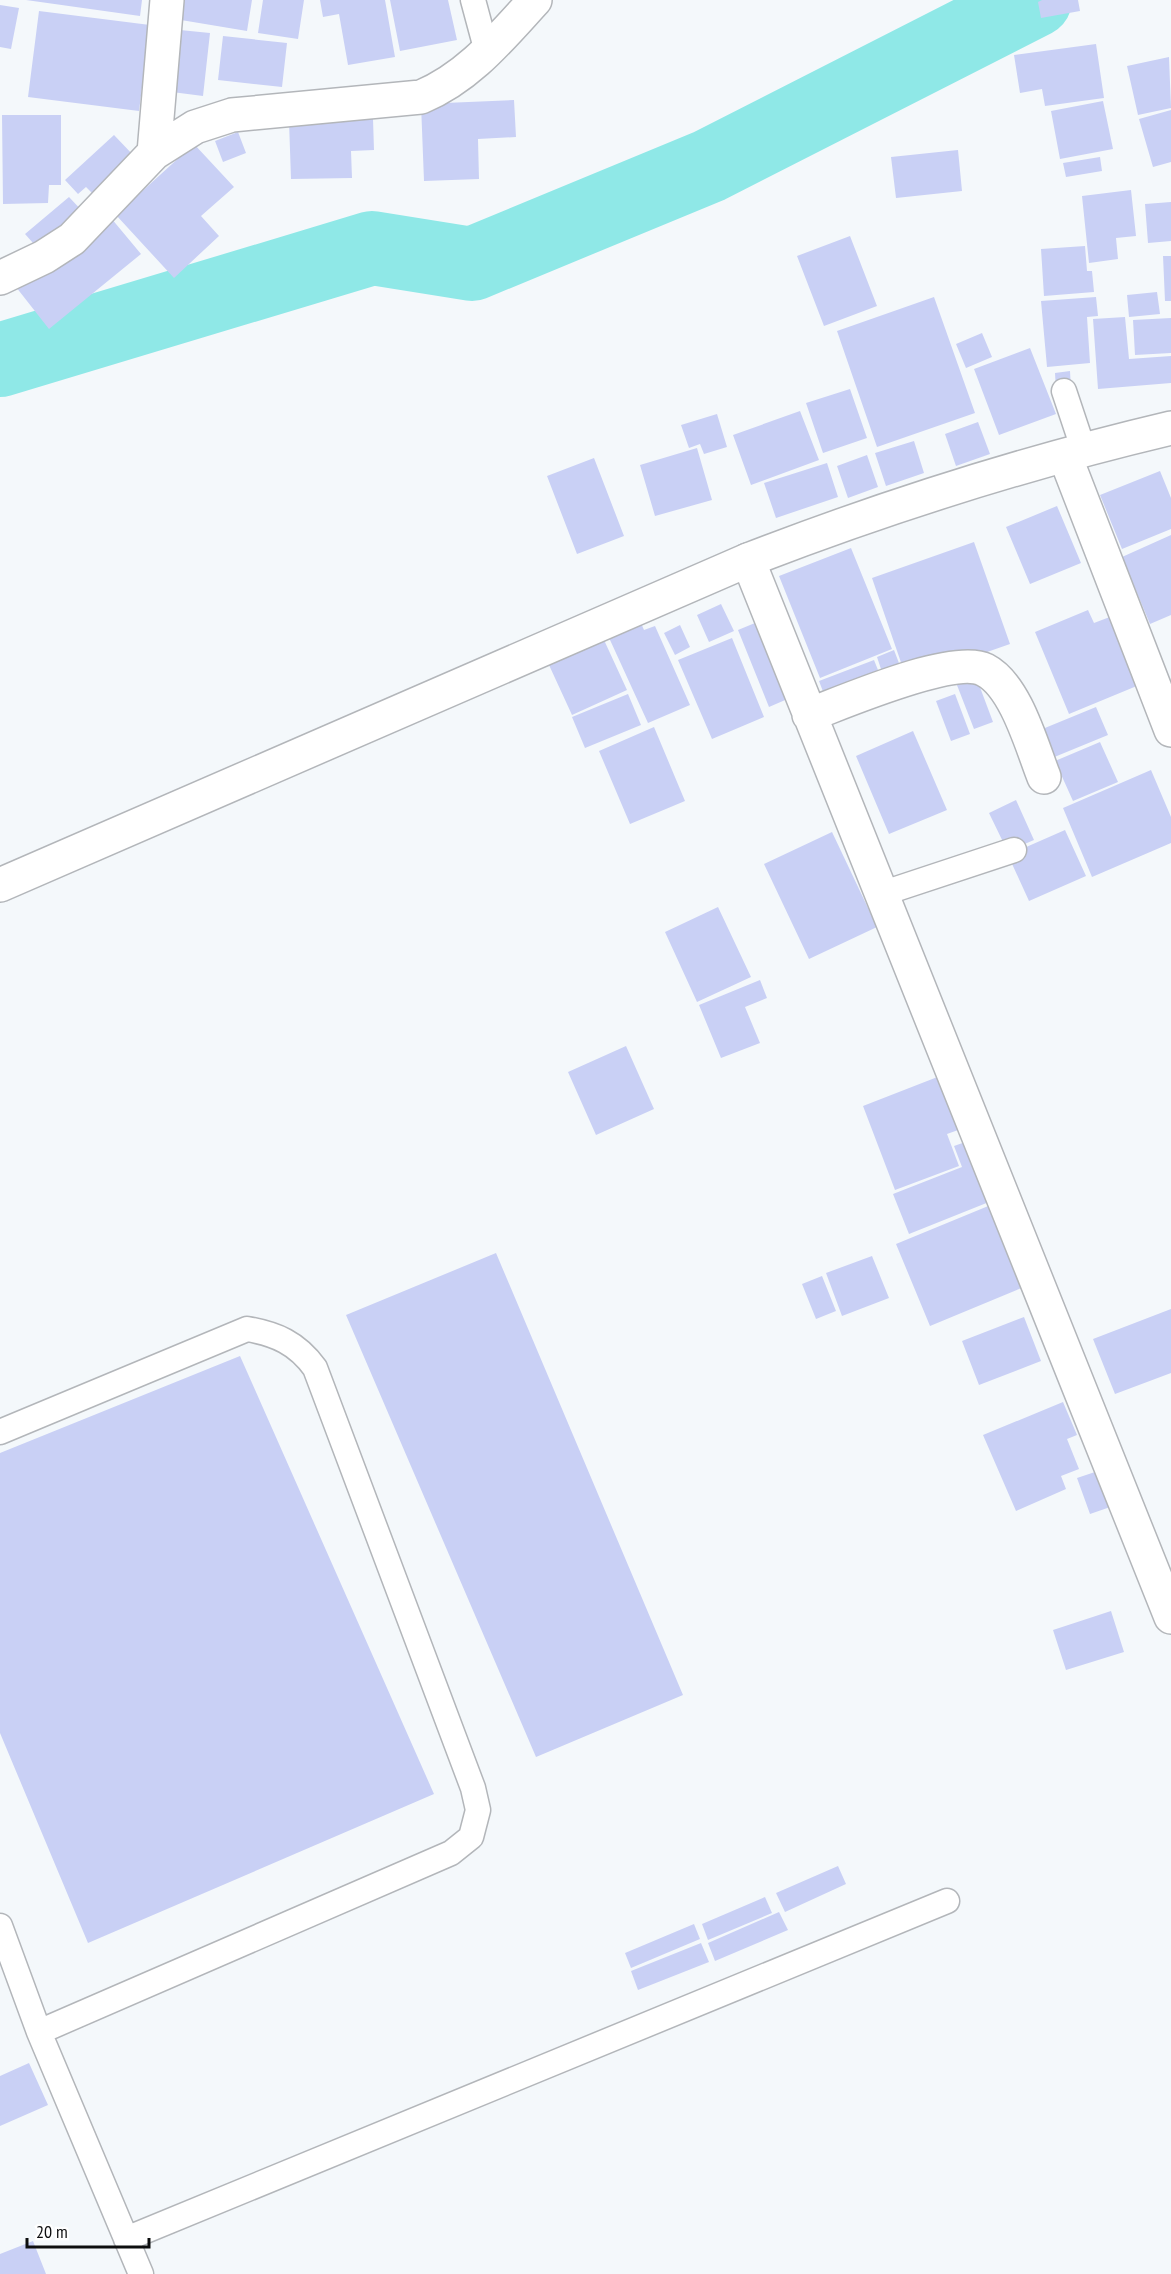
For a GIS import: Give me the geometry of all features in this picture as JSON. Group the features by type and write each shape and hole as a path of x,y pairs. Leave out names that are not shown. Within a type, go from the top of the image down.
{"street":[{"path":"154,153 167,0"},
{"path":"0,278 45,257 72,239 154,153 195,127 232,115 421,97 454,80 487,52 535,0"},
{"path":"0,885 748,560 838,525 1074,453 1171,428"},
{"path":"1074,453 1171,730"},
{"path":"748,560 1171,1617"},
{"path":"809,715 931,672 961,665 985,670 1003,687 1022,719 1044,777"}],"lane":[{"path":"473,0 487,52"},
{"path":"1064,391 1074,453"},
{"path":"881,894 1014,850"},
{"path":"0,1432 247,1329 269,1333 291,1343 305,1354 315,1368 473,1788 478,1810 471,1837 451,1853 39,2032"},
{"path":"126,2239 947,1901"},
{"path":"0,1926 39,2032 141,2274"}],"building":[{"path":"26,0 142,0 140,16"},
{"path":"179,0 252,0 247,31 175,19"},
{"path":"263,0 304,0 298,39 258,33"},
{"path":"320,0 385,0 395,57 348,65 339,14 323,17"},
{"path":"390,0 448,0 457,40 400,51"},
{"path":"1078,0 1080,11 1041,18 1038,2"},
{"path":"0,5 19,8 11,49 0,47"},
{"path":"39,11 150,25 139,111 28,97"},
{"path":"180,30 210,33 203,96 172,92"},
{"path":"223,36 287,43 282,87 218,80"},
{"path":"1096,44 1104,98 1045,106 1042,89 1020,93 1014,55"},
{"path":"1169,57 1171,108 1138,115 1127,66"},
{"path":"514,100 516,137 478,139 479,179 424,181 421,104"},
{"path":"1103,101 1113,149 1060,159 1051,111"},
{"path":"1171,110 1171,162 1153,167 1139,119"},
{"path":"2,115 61,115 61,185 49,185 48,203 3,204"},
{"path":"373,119 374,150 351,151 352,178 291,179 289,121"},
{"path":"238,132 246,153 223,162 215,141"},
{"path":"114,135 135,157 94,195 86,187 78,194 65,180"},
{"path":"194,144 234,187 201,216 219,236 174,278 116,215"},
{"path":"958,150 962,191 896,198 891,157"},
{"path":"1100,157 1102,171 1066,177 1063,163"},
{"path":"1131,190 1136,236 1116,238 1118,259 1089,263 1082,196"},
{"path":"69,197 85,214 41,252 25,234"},
{"path":"1171,202 1171,241 1148,243 1145,204"},
{"path":"106,212 141,254 49,329 16,287"},
{"path":"850,236 877,306 824,326 797,256"},
{"path":"1085,246 1087,271 1092,271 1094,292 1044,296 1041,249"},
{"path":"1163,256 1171,256 1171,301 1165,301"},
{"path":"1157,292 1160,314 1129,317 1127,295"},
{"path":"934,297 975,413 877,447 837,331"},
{"path":"1096,297 1098,316 1087,317 1090,363 1047,367 1041,301"},
{"path":"1125,317 1129,359 1171,356 1171,383 1098,389 1093,319"},
{"path":"1171,318 1171,353 1135,355 1133,320"},
{"path":"982,333 992,357 966,368 956,344"},
{"path":"1030,348 1056,414 999,435 974,369"},
{"path":"1070,371 1071,389 1056,390 1055,373"},
{"path":"850,389 867,438 823,453 806,403"},
{"path":"800,411 819,460 751,485 733,435"},
{"path":"717,414 727,447 704,454 700,444 689,448 681,425"},
{"path":"978,422 990,454 956,466 945,434"},
{"path":"914,441 924,473 886,486 875,453"},
{"path":"697,448 712,500 655,516 640,465"},
{"path":"867,455 878,487 848,498 837,466"},
{"path":"594,458 624,536 577,554 547,476"},
{"path":"827,463 838,497 776,518 764,483"},
{"path":"1160,471 1171,498 1171,529 1122,549 1100,495"},
{"path":"1057,506 1081,563 1030,584 1006,527"},
{"path":"1171,535 1171,615 1150,624 1122,557"},
{"path":"974,542 1010,644 907,680 872,578"},
{"path":"851,548 892,649 820,678 779,576"},
{"path":"721,604 734,631 709,642 697,615"},
{"path":"1088,610 1094,623 1115,615 1144,683 1069,714 1035,632"},
{"path":"637,614 644,630 655,626 690,705 648,723 605,629"},
{"path":"767,618 799,694 769,707 738,630"},
{"path":"680,625 690,647 675,655 664,633"},
{"path":"732,638 764,717 712,739 678,660"},
{"path":"604,640 627,690 572,715 549,665"},
{"path":"894,650 902,671 884,678 877,657"},
{"path":"874,660 882,680 827,702 819,681"},
{"path":"975,674 993,722 974,729 955,680"},
{"path":"628,694 641,725 585,748 572,717"},
{"path":"955,694 970,734 951,741 936,701"},
{"path":"1096,707 1108,735 1052,758 1040,730"},
{"path":"654,727 685,801 630,824 599,751"},
{"path":"913,731 947,810 889,834 856,756"},
{"path":"1100,742 1118,782 1073,801 1055,761"},
{"path":"1151,770 1171,817 1171,843 1092,877 1063,808"},
{"path":"1016,800 1034,840 1020,846 1005,846 989,813"},
{"path":"1065,830 1086,876 1029,901 1008,855"},
{"path":"832,832 877,927 809,959 764,864"},
{"path":"718,907 751,977 697,1002 665,932"},
{"path":"760,980 767,998 745,1007 760,1043 721,1058 699,1005"},
{"path":"626,1046 654,1109 596,1135 568,1072"},
{"path":"940,1076 961,1129 947,1134 959,1166 895,1190 863,1106"},
{"path":"971,1140 994,1200 909,1234 893,1194 962,1167 954,1146"},
{"path":"998,1202 1031,1284 930,1326 896,1244"},
{"path":"496,1253 683,1695 536,1757 346,1315"},
{"path":"872,1256 889,1298 842,1316 826,1273"},
{"path":"822,1276 836,1311 816,1319 802,1284"},
{"path":"1171,1309 1171,1373 1115,1394 1093,1339"},
{"path":"1024,1317 1041,1361 979,1385 962,1341"},
{"path":"240,1356 434,1794 88,1943 0,1733 0,1453"},
{"path":"1063,1402 1077,1435 1067,1439 1079,1469 1061,1476 1066,1489 1016,1511 983,1435"},
{"path":"1107,1468 1119,1504 1090,1514 1077,1478"},
{"path":"1111,1611 1124,1652 1066,1670 1053,1630"},
{"path":"838,1866 846,1884 785,1912 776,1893"},
{"path":"765,1897 772,1913 708,1940 702,1924"},
{"path":"779,1912 788,1930 715,1961 708,1943"},
{"path":"694,1924 700,1939 631,1968 625,1953"},
{"path":"701,1943 709,1962 638,1990 631,1971"},
{"path":"29,2063 48,2105 0,2126 0,2076"},
{"path":"33,2241 46,2274 0,2274 0,2254"}],"waterway":[{"path":"0,360 372,248 472,264 709,166 1035,0"}]}
